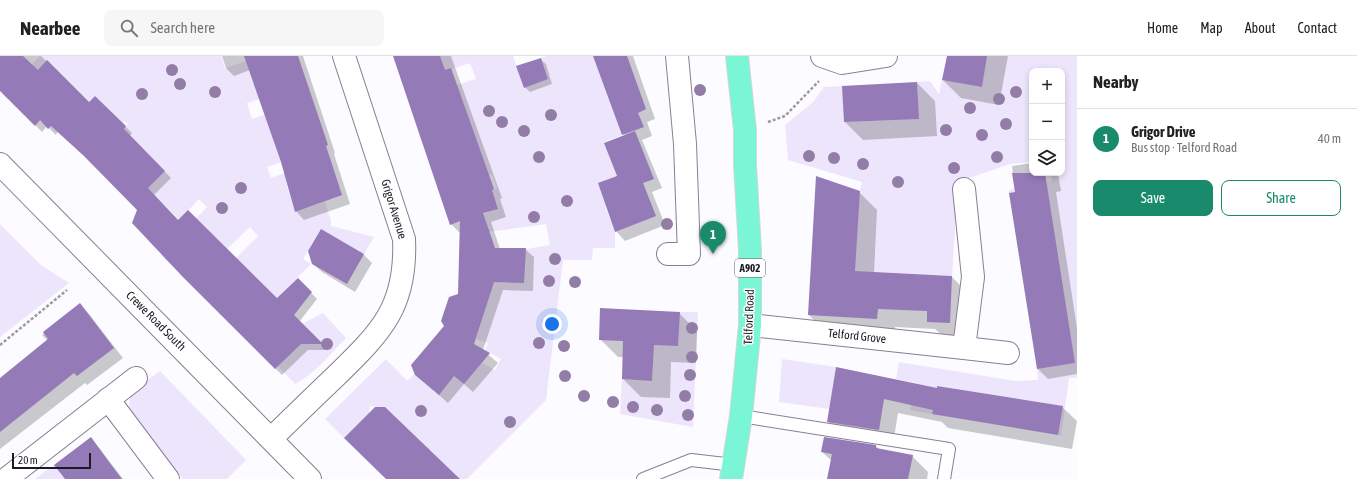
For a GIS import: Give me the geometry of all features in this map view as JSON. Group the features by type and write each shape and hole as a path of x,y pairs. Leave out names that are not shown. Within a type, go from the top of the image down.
{"main road":[{"name":"Telford Road","path":"732,472 741,416 750,324 750,250 745,164 745,130 737,56"}],"street":[{"name":"Grigor Avenue","path":"272,438 377,335 391,312 403,278 405,257 404,239 344,56"},
{"path":"668,254 689,254 686,144 677,56"},
{"path":"828,58 842,63 886,56"},
{"name":"Crewe Road South","path":"0,164 272,438 308,478"},
{"path":"964,189 973,277 964,348"},
{"name":"Telford Grove","path":"750,324 1008,352"},
{"path":"6,479 136,378"},
{"path":"108,399 168,479"}],"lane":[{"path":"741,416 949,449 944,479"},
{"path":"643,479 691,460 732,472"}],"path":[{"path":"745,130 785,116 824,75 828,58"},
{"path":"0,345 67,290"}],"shaded area":[{"path":"40,56 221,56 225,68 261,56 249,71 253,83 262,80 260,99 247,103 252,119 312,99 274,143 281,162 267,167 271,178 330,157 332,163 294,175 296,183 287,186 295,212 325,202 331,221 331,226 374,237 364,254 320,230 303,259 311,264 277,298 254,275 248,280 200,294 258,236 250,227 227,249 197,231 167,261 161,255 207,207 199,199 179,220 148,188 165,171 143,148 137,155 98,170 90,163 128,124 124,121 123,123 95,96 59,132 47,61 8,99 3,94"},
{"path":"440,56 513,56 524,88 548,79 541,58 546,56 594,56 622,135 604,142 617,176 621,199 605,206 615,232 615,248 593,248 592,260 563,260 546,400 467,479 452,479 456,475 430,450 400,479 378,407 370,406 369,413 344,438 325,419 386,359 407,381 414,374 438,394 454,376 464,384 472,374 442,341 495,370 501,359 485,350 488,343 476,339 487,303 465,287 458,285 458,280 502,282 509,252 550,245 546,224 466,235 483,214 498,208 492,190 497,188 492,174 464,183 462,122 420,137 418,130 441,122 457,85 476,79 470,63 403,85 400,78"},
{"path":"987,56 1077,56 1077,378 1069,378 1061,436 1058,435 1063,406 937,386 932,414 910,410 916,383 896,379 899,362 1015,381 1038,380 1037,369 1075,363 1047,187 1009,193 1009,190 1014,189 1014,187 1052,181 1051,176 1065,176 1065,68 1029,68 1029,162 1010,164 958,182 952,276 855,271 860,191 862,182 788,160 785,125 813,102 824,87 843,86 845,122 919,119 917,82 930,81 939,94 942,80 982,87"},
{"path":"0,224 42,266 69,283 0,337"},
{"path":"680,312 698,312 693,427 620,414 622,379 652,381 654,345 678,346"},
{"path":"323,313 346,338 316,369 295,384 278,366 301,344 309,344 310,336 302,324"},
{"path":"782,359 836,367 829,409 779,402"},
{"path":"160,371 246,460 227,479 183,479 132,413 129,406 132,394 142,384"},
{"path":"54,465 65,479 35,479"}],"building":[{"path":"0,56 23,56 38,70 47,60 89,102 95,96 126,126 124,129 165,171 148,188 178,220 188,210 277,298 298,278 312,292 294,315 323,344 301,344 275,369 181,275 132,223 137,210 84,156 51,126 48,129 40,120 35,126 0,91"},
{"path":"244,56 298,56 328,145 326,146 342,195 295,212 281,162"},
{"path":"393,56 440,56 445,70 451,68 494,189 492,190 498,209 483,213 495,248 526,248 524,283 494,282 474,344 490,353 464,384 454,376 439,395 415,375 411,365 444,326 441,321 449,297 458,294 460,221 450,225"},
{"path":"593,56 627,56 646,109 638,113 644,127 622,135"},
{"path":"947,56 987,56 982,87 942,80"},
{"path":"541,58 548,79 524,88 516,66"},
{"path":"917,82 919,119 844,122 842,86"},
{"path":"635,131 654,179 643,183 656,216 615,232 598,183 617,176 604,143"},
{"path":"1012,173 1029,173 1029,176 1045,176 1075,363 1037,369 1009,193 1015,192"},
{"path":"816,176 860,191 855,271 952,276 950,323 927,322 927,311 878,309 877,319 808,315"},
{"path":"321,229 364,254 347,284 312,264 308,251"},
{"path":"80,303 114,348 77,376 74,373 0,432 0,378 48,339 43,332"},
{"path":"600,308 680,312 678,346 654,345 652,381 622,379 623,341 599,340"},
{"path":"836,367 937,388 937,386 1063,406 1058,435 932,414 933,410 884,399 879,430 827,422"},
{"path":"375,407 385,407 460,479 386,479 344,438"},
{"path":"91,437 122,479 65,479 54,465"},
{"path":"824,437 876,445 876,448 913,455 908,479 827,479 832,454 821,452"}],"place":[{"name":"Grigor Drive","path":"713,254"}]}
